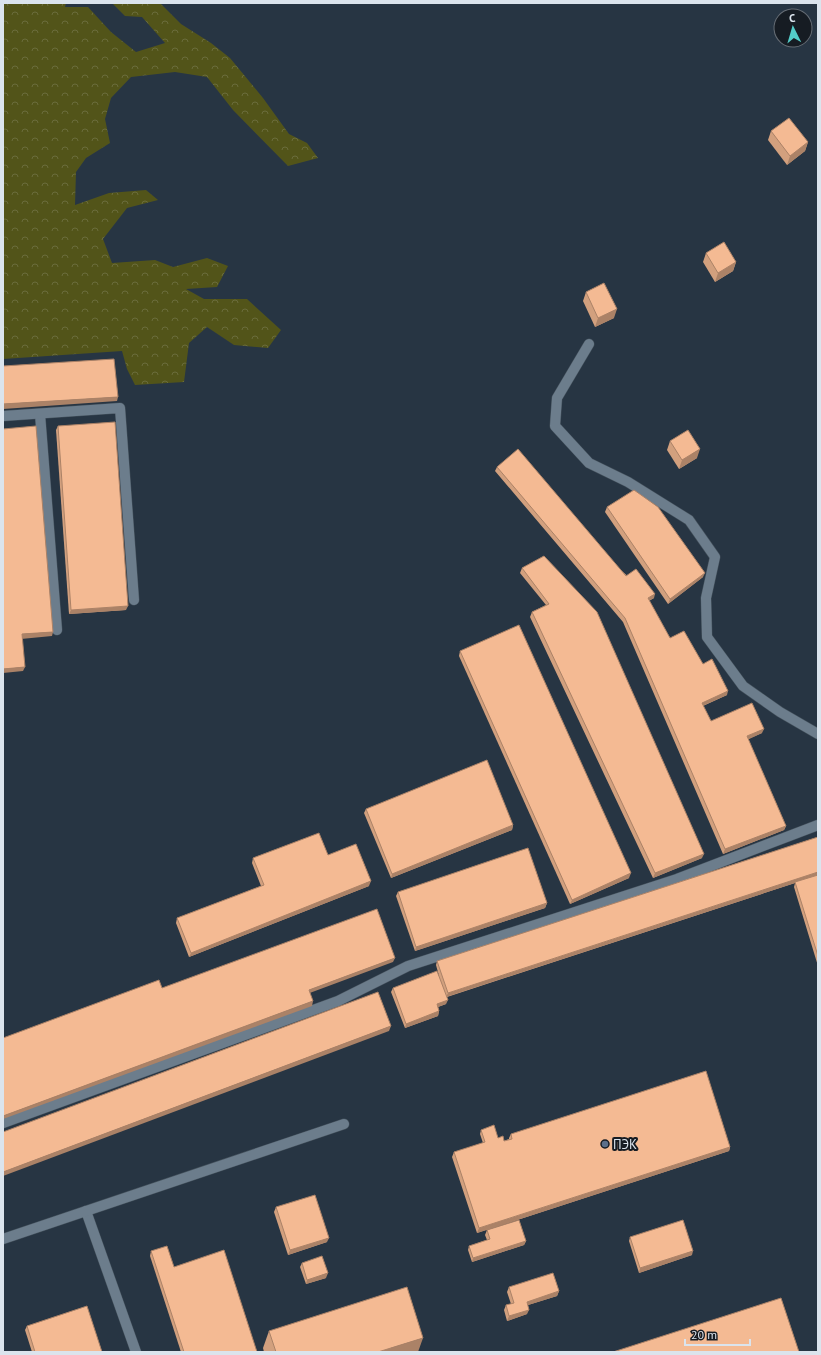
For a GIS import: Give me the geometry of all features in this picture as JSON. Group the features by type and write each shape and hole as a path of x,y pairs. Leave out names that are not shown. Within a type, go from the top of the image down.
{"street":[{"path":"589,344 557,398 555,426 589,463 628,482 689,520 715,557 706,598 707,636 743,686 780,712 818,734"},
{"path":"3,416 120,408 134,600"},
{"path":"40,414 57,630"},
{"path":"3,1123 338,1001 408,966 677,879 818,825"},
{"path":"3,1239 344,1124"},
{"path":"86,1211 136,1352"}],"green space":[{"path":"3,3 66,3 65,7 88,7 111,32 136,52 165,43 142,17 125,16 112,3 160,3 181,24 211,43 230,58 263,98 289,134 307,143 318,158 288,166 233,110 207,77 175,72 131,77 111,98 105,119 110,143 86,158 76,172 75,205 109,193 146,190 158,200 127,208 103,239 112,263 155,260 173,267 207,258 228,266 217,287 186,289 204,299 247,299 281,330 268,348 234,345 207,327 189,343 184,382 135,385 127,369 122,351 3,359"}],"building":[{"path":"789,118 808,142 790,156 771,131"},
{"path":"724,242 736,262 718,273 706,253"},
{"path":"604,283 617,309 598,318 586,292"},
{"path":"114,359 118,397 3,404 3,366"},
{"path":"115,422 128,606 71,610 58,426"},
{"path":"36,426 53,632 22,634 25,667 3,669 3,429"},
{"path":"688,430 700,449 682,460 670,441"},
{"path":"518,449 626,576 636,569 655,594 648,598 670,638 684,631 703,664 712,659 728,691 702,703 711,721 752,703 764,729 747,736 786,826 725,849 625,618 497,467"},
{"path":"634,490 658,507 705,573 670,599 607,507"},
{"path":"544,556 597,612 704,854 655,873 532,612 549,604 522,568"},
{"path":"519,625 631,873 572,900 460,651"},
{"path":"487,760 513,825 392,874 366,809"},
{"path":"319,833 328,855 356,844 371,881 191,953 177,918 264,885 253,858"},
{"path":"818,837 818,872 448,993 437,961"},
{"path":"528,848 547,903 416,947 398,892"},
{"path":"818,875 818,956 795,882"},
{"path":"377,909 395,958 309,990 313,1001 3,1116 3,1038 159,980 162,988"},
{"path":"437,971 448,1000 437,1004 439,1011 406,1024 393,988"},
{"path":"378,992 391,1026 3,1172 3,1132"},
{"path":"706,1071 730,1147 479,1228 454,1152 485,1142 481,1130 494,1125 498,1138 503,1136 504,1141 512,1139 511,1134"},
{"path":"315,1195 329,1238 290,1250 276,1207"},
{"path":"519,1220 526,1241 473,1258 469,1246 490,1239 487,1230"},
{"path":"683,1220 693,1251 640,1268 630,1237"},
{"path":"167,1246 174,1267 224,1250 257,1352 184,1352 151,1251"},
{"path":"322,1256 328,1273 307,1280 302,1263"},
{"path":"553,1273 559,1291 527,1302 529,1310 509,1316 506,1305 514,1303 509,1287"},
{"path":"407,1287 423,1338 378,1352 276,1352 269,1331"},
{"path":"781,1298 799,1352 613,1352"},
{"path":"87,1306 102,1352 35,1352 27,1326"}],"place":[{"name":"ПЭК","path":"605,1144"}]}
